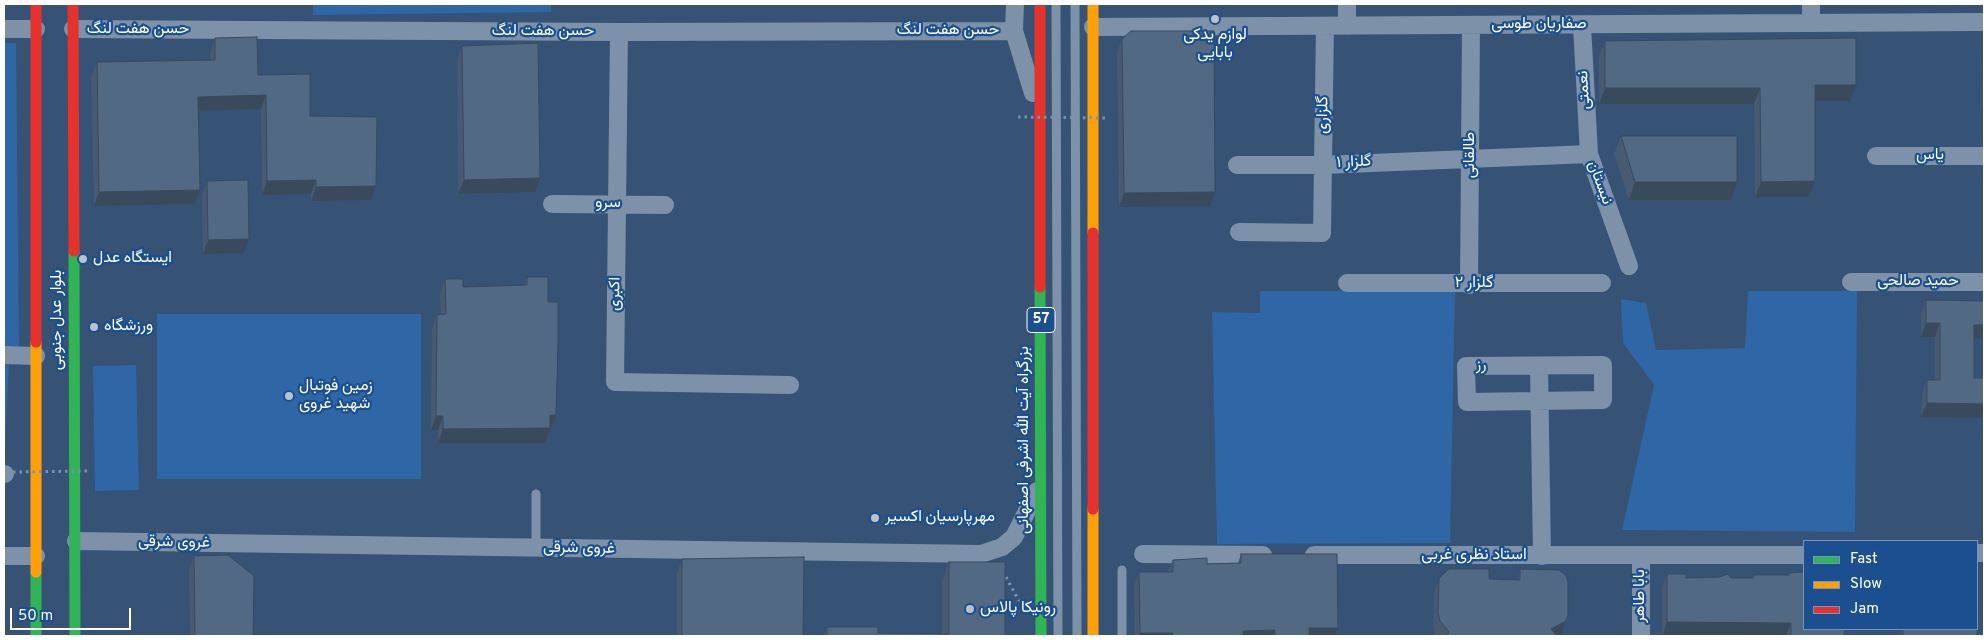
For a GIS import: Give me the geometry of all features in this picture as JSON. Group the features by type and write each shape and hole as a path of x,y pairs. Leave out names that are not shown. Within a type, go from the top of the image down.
{"main road":[{"name":"بلوار عدل جنوبی","path":"36,4 36,636"},
{"name":"بلوار عدل جنوبی","path":"73,4 76,636"},
{"name":"بزرگراه آیت الله اشرفی اصفهانی","path":"1040,4 1041,636"},
{"path":"1093,4 1093,636"}],"street":[{"path":"1014,4 1014,30 1040,114"},
{"path":"1347,4 1347,26"},
{"path":"1811,4 1811,23"},
{"name":"صفاریان طوسی","path":"1093,27 1582,26 1984,22"},
{"name":"طالقانی","path":"1469,284 1471,25"},
{"name":"گلزاری","path":"1239,232 1322,233 1325,26"},
{"name":"نعمتی","path":"1582,26 1589,154"},
{"path":"4,29 36,29"},
{"name":"حسن هفت لنگ","path":"72,30 619,32 1014,30"},
{"name":"اکبری","path":"619,32 616,382 790,385"},
{"name":"نیستان","path":"1471,158 1589,154 1629,266"},
{"name":"یاس","path":"1876,156 1984,156"},
{"name":"گلزار ۱","path":"1237,165 1323,165 1471,158"},
{"name":"سرو","path":"552,204 665,205"},
{"name":"حمید صالحی","path":"1851,282 1984,282"},
{"name":"گلزار ۲","path":"1347,283 1602,283"},
{"path":"4,355 36,356"},
{"name":"رز","path":"1603,365 1603,400 1540,400 1467,402 1466,366 1603,365"},
{"path":"1539,366 1542,556"},
{"name":"غروی شرقی","path":"76,541 981,554 1002,547 1014,537 1026,516 1041,480"},
{"name":"استاد نظری غربی","path":"1144,554 1542,556 1803,554"},
{"path":"4,556 36,556"},
{"name":"بابا طاهر","path":"1641,556 1641,636"}],"lane":[{"path":"1056,4 1058,636"},
{"path":"1075,4 1077,636"},
{"path":"536,494 536,548"},
{"path":"1122,570 1122,636"}],"path":[{"path":"1018,117 1107,118"},
{"path":"7,473 88,471"}],"shaded area":[{"path":"313,4 551,4 551,12 313,15"},
{"path":"4,43 16,43 19,346 4,346"},
{"path":"1260,291 1455,291 1450,543 1217,544 1212,312 1260,313"},
{"path":"1748,291 1857,291 1855,532 1622,530 1654,385 1623,343 1621,299 1646,303 1656,350 1745,348"},
{"name":"زمین فوتبال شهید غروی","path":"157,314 421,314 421,479 157,479"},
{"path":"4,362 9,362 4,466"},
{"path":"136,365 139,490 95,491 93,366"}],"building":[{"path":"1131,31 1214,31 1215,192 1124,193 1122,39"},
{"path":"257,37 258,75 310,74 310,116 377,117 376,186 316,187 316,180 267,181 266,95 198,97 200,190 99,192 97,62 215,60 215,38"},
{"path":"1856,38 1856,85 1815,85 1815,181 1761,182 1760,88 1605,88 1605,41"},
{"path":"538,43 540,178 464,180 462,46"},
{"path":"1621,136 1737,136 1737,182 1635,182"},
{"path":"248,180 249,239 208,240 207,181"},
{"path":"527,277 548,277 548,302 558,302 556,415 550,415 550,428 443,429 443,416 436,416 437,315 446,314 445,279 463,279 463,287 527,285"},
{"path":"1926,300 1984,301 1984,325 1974,325 1974,378 1984,378 1984,404 1927,403 1927,380 1940,380 1940,323 1926,323"},
{"path":"1241,554 1337,554 1338,628 1309,628 1309,636 1275,636 1275,630 1243,631 1243,636 1173,636 1173,633 1140,633 1139,572 1173,572 1173,560 1207,558 1207,564 1241,563"},
{"path":"228,555 254,576 253,636 195,636 194,556"},
{"path":"804,557 803,636 682,636 682,559"},
{"path":"949,562 1005,562 1005,636 827,636 827,627 878,627 878,633 949,634"},
{"path":"1449,569 1489,569 1489,579 1520,580 1520,569 1559,570 1566,575 1568,582 1568,615 1566,621 1551,629 1557,636 1447,636 1449,632 1440,621 1438,613 1439,579"},
{"path":"1803,572 1803,630 1846,630 1844,631 1844,636 1791,636 1791,623 1667,622 1667,574 1686,574 1686,578 1719,577 1728,574 1731,578 1753,578 1753,575 1789,575 1789,573"},
{"path":"1903,630 1977,630 1977,636 1903,636"}],"traffic: fast":[{"path":"74,251 75,636"},
{"path":"1040,287 1041,636"},
{"path":"36,572 36,636"}],"traffic: slow":[{"path":"1093,4 1093,233"},
{"path":"36,342 36,572"},
{"path":"1093,509 1093,636"}],"traffic: jam":[{"path":"36,4 36,342"},
{"path":"73,4 74,251"},
{"path":"1040,4 1040,287"},
{"path":"1093,233 1093,509"}],"place":[{"name":"لوازم یدکی بابایی","path":"1215,19"},
{"name":"ایستگاه عدل","path":"83,259"},
{"name":"ورزشگاه","path":"94,327"},
{"name":"زمین فوتبال شهید غروی","path":"289,396"},
{"name":"مهرپارسیان اکسیر","path":"875,518"},
{"name":"رونیکا پالاس","path":"970,609"}]}
